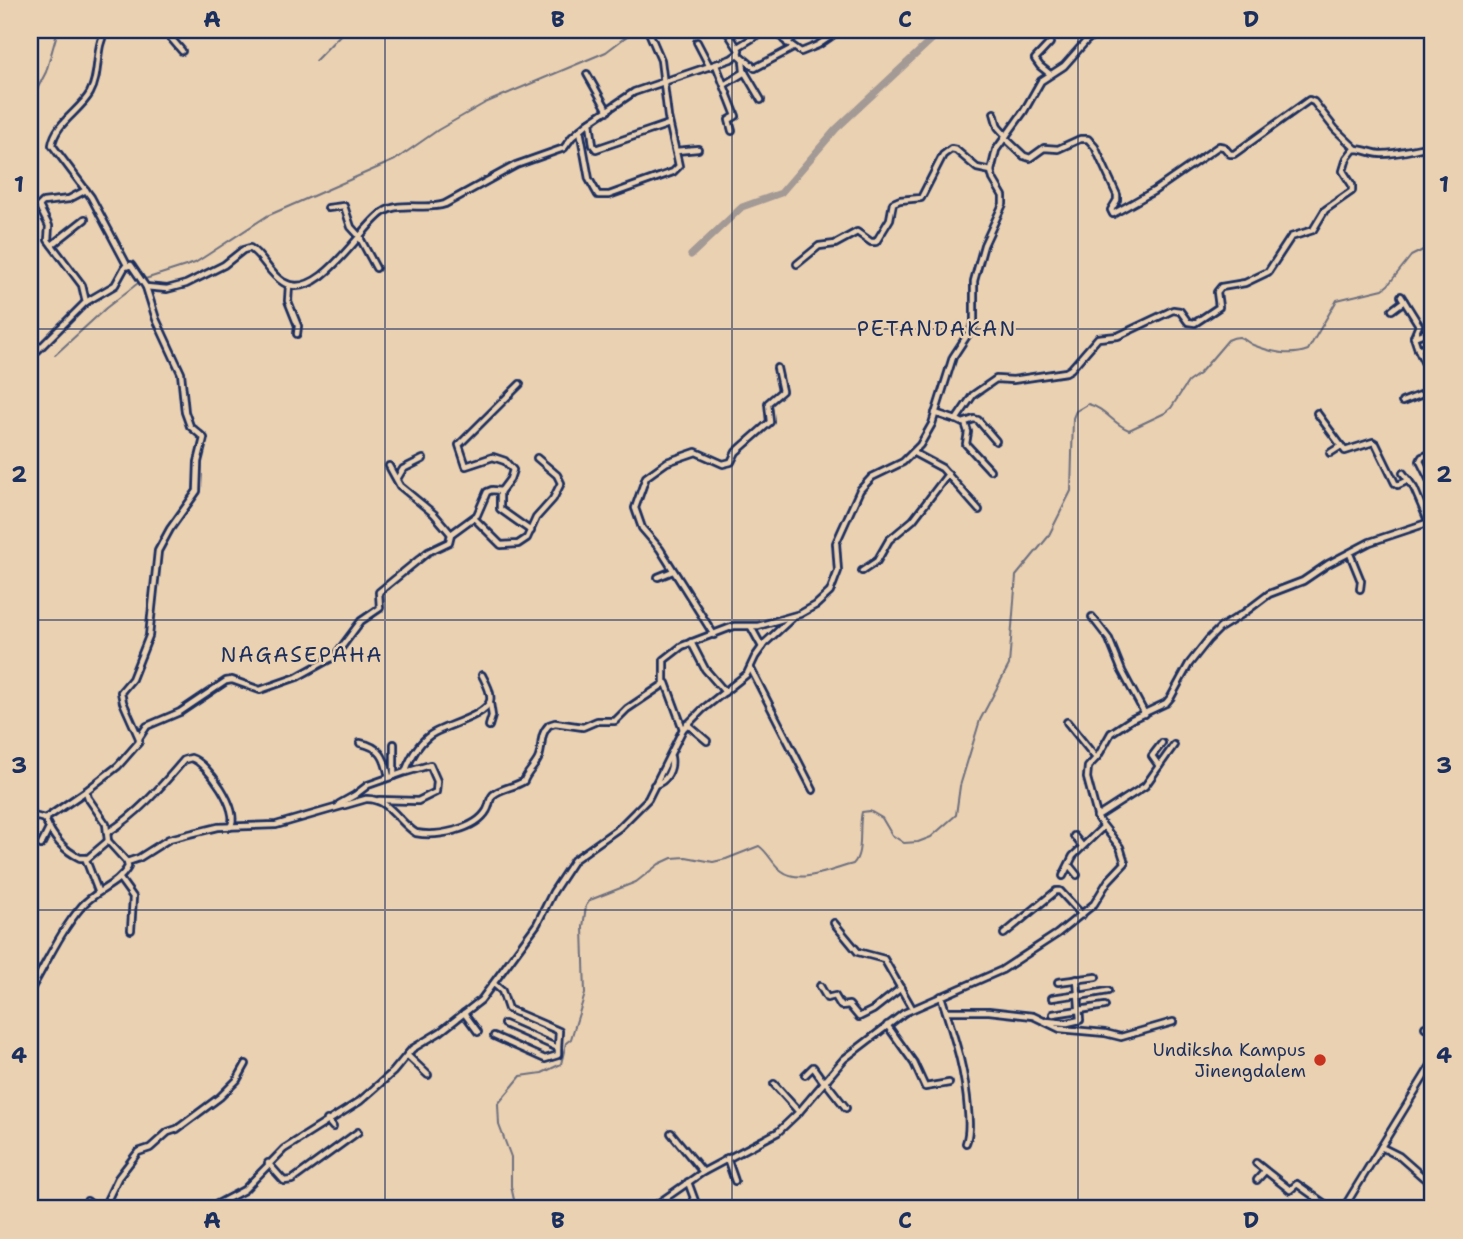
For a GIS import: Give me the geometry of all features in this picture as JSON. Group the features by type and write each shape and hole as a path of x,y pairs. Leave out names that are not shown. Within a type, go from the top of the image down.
{"street":[{"path":"106,30 98,46 90,92 62,125 52,142 56,153 86,190 105,221 127,265"},
{"path":"164,30 182,51"},
{"path":"580,130 591,185 596,194 601,196 677,169 679,162 669,124 661,60 648,30"},
{"path":"726,30 744,60 745,72 761,100"},
{"path":"776,30 787,43 800,52 807,51 840,30"},
{"path":"787,43 801,30"},
{"path":"1083,30 1088,39"},
{"path":"208,1209 244,1190 284,1149 365,1098 407,1055 481,1000 537,924 574,860 619,828 648,799 685,727 751,670 762,647 794,617 816,605 833,586 838,571 836,543 860,490 872,477 903,462 914,453 927,433 953,357 974,325 972,290 981,254 1003,204 1003,195 991,171 993,158 1041,81 1068,62 1099,30"},
{"path":"144,283 167,289 186,284 250,248 271,273 289,285 303,284 315,279 345,255 385,211 401,207 432,208 445,204 516,165 564,148 590,122 634,92 731,60 738,50 764,31"},
{"path":"697,41 710,67"},
{"path":"1050,43 1035,60 1051,74"},
{"path":"744,60 757,68 793,48"},
{"path":"716,65 736,116 729,120 732,131"},
{"path":"724,85 745,72"},
{"path":"587,74 608,110"},
{"path":"994,113 998,126 1006,137 1024,156 1030,158 1044,148 1058,149 1080,139 1090,140 1117,195 1111,209 1113,214 1154,191 1219,146 1234,154 1309,100 1314,102 1335,129 1356,149 1384,154 1433,146"},
{"path":"590,122 596,149 669,124"},
{"path":"676,151 698,149"},
{"path":"957,420 973,395 996,379 1015,380 1066,372 1072,369 1098,338 1118,336 1176,310 1192,324 1218,309 1220,303 1217,292 1220,287 1245,283 1268,272 1291,237 1313,230 1325,210 1352,191 1352,185 1344,174 1344,166 1351,152 1356,149"},
{"path":"797,264 819,246 835,244 857,232 871,242 876,242 890,219 893,203 921,198 943,155 948,151 959,151 977,168 991,171"},
{"path":"86,190 66,200 43,202 39,205 48,223 48,240 82,285 86,302"},
{"path":"328,208 344,206 351,226 376,268"},
{"path":"52,246 85,219"},
{"path":"127,265 133,265 144,283 159,327 181,373 188,421 191,428 204,438 198,462 199,486 158,551 149,636 132,679 121,692 122,702 139,738"},
{"path":"30,358 86,302 115,285 127,265"},
{"path":"289,285 288,301 298,326 297,334"},
{"path":"1392,310 1403,298 1419,325 1413,337 1433,381"},
{"path":"1413,337 1432,330"},
{"path":"1418,349 1433,343"},
{"path":"1424,359 1433,355"},
{"path":"714,635 635,515 635,508 643,480 660,466 693,453 723,464 730,462 736,452 770,422 768,403 782,391 777,368"},
{"path":"520,384 459,445 466,466 494,457 509,463 513,470 500,491 500,509 531,531"},
{"path":"1402,402 1433,390"},
{"path":"935,412 965,423 978,420 996,441"},
{"path":"1317,413 1347,452 1375,443 1395,483 1398,485 1409,480"},
{"path":"965,423 968,432 966,444 990,470"},
{"path":"1330,453 1341,446"},
{"path":"914,453 948,474 979,510"},
{"path":"1433,453 1422,457 1420,461 1433,487"},
{"path":"474,518 501,545 519,544 531,531 536,518 553,499 561,483 557,475 537,458"},
{"path":"396,479 403,469 423,459"},
{"path":"389,466 402,489 434,514 439,523 452,534"},
{"path":"650,1209 703,1172 772,1136 799,1112 838,1065 887,1025 912,1008 1002,970 1057,934 1096,902 1108,881 1125,864 1120,847 1097,817 1087,775 1088,767 1113,731 1170,699 1189,664 1220,628 1274,591 1303,581 1328,564 1375,540 1431,522 1403,473"},
{"path":"862,571 877,561 889,540 913,520 948,474"},
{"path":"30,815 45,819 86,791 136,748 147,726 180,712 226,681 232,680 251,689 262,690 297,677 328,661 343,648 361,621 380,608 379,592 428,552 449,542 452,534 474,518 487,492 500,491"},
{"path":"1350,554 1361,581 1360,589"},
{"path":"658,577 673,571"},
{"path":"707,741 685,727 665,682 664,660 691,642 737,625 751,626 794,617"},
{"path":"1092,617 1109,639 1122,671 1145,714"},
{"path":"751,626 762,647"},
{"path":"691,642 705,669 725,692"},
{"path":"751,670 813,790"},
{"path":"482,676 489,693 492,716 489,726"},
{"path":"377,800 416,833 443,834 456,830 485,813 491,797 496,793 524,781 528,770 539,758 542,737 549,725 555,723 583,727 597,720 615,722 627,709 665,682"},
{"path":"405,772 415,751 431,734 473,715 490,702"},
{"path":"1067,722 1096,758"},
{"path":"360,743 379,750 391,777"},
{"path":"1160,767 1152,756 1161,747 1161,743"},
{"path":"391,777 394,744"},
{"path":"1097,817 1144,787 1174,745"},
{"path":"106,833 125,822 184,761 191,758 203,763 227,799 234,816 230,827"},
{"path":"127,862 139,858 169,839 230,827 276,825 362,800 418,801 434,794 438,789 428,764 365,786 330,809"},
{"path":"30,991 61,934 84,904 98,891 120,878 128,867 127,862 108,841 106,824 86,791"},
{"path":"45,819 49,829 67,850 86,859"},
{"path":"1062,876 1073,856 1103,827"},
{"path":"41,845 49,829"},
{"path":"1074,836 1082,846"},
{"path":"86,859 108,841"},
{"path":"86,859 98,891"},
{"path":"1069,865 1077,875"},
{"path":"120,878 134,897 131,930"},
{"path":"1004,934 1055,891 1060,891 1082,915"},
{"path":"834,923 858,952 884,959 912,1008"},
{"path":"1058,982 1096,977"},
{"path":"1045,1021 1081,1019 1077,979"},
{"path":"494,984 502,991 508,1009 559,1031 558,1055 545,1059 494,1037"},
{"path":"820,986 827,998 835,996 841,1005 850,1006 859,1017 873,1010 901,988"},
{"path":"1052,998 1108,991"},
{"path":"941,996 967,1083 969,1130 966,1143"},
{"path":"1053,1014 1105,1006"},
{"path":"946,1011 989,1011 1032,1016 1060,1029 1127,1037 1173,1022"},
{"path":"464,1013 478,1032"},
{"path":"504,1024 558,1048"},
{"path":"887,1025 912,1060 925,1087 949,1083"},
{"path":"1425,1027 1433,1034"},
{"path":"407,1055 428,1075"},
{"path":"1343,1209 1433,1062"},
{"path":"103,1209 118,1178 138,1152 150,1147 167,1132 177,1129 220,1097 237,1080 246,1064"},
{"path":"838,1065 844,1070"},
{"path":"804,1075 813,1067 846,1108"},
{"path":"774,1084 799,1112"},
{"path":"327,1120 333,1127"},
{"path":"268,1163 284,1181 292,1180 358,1132"},
{"path":"671,1133 703,1172"},
{"path":"1381,1147 1399,1156 1424,1178 1433,1171"},
{"path":"727,1158 735,1181"},
{"path":"1256,1163 1290,1190 1297,1184 1332,1209"},
{"path":"1257,1180 1265,1171"},
{"path":"688,1182 698,1209"},
{"path":"87,1200 97,1209"},
{"path":"226,1200 230,1209"}],"waterway":[{"path":"30,103 46,72 58,30"},
{"path":"315,61 345,30"},
{"path":"691,255 742,207 781,193 836,129 942,30"},
{"path":"55,355 106,308 142,280 195,263 267,216 395,160 438,130 485,103 606,52 631,33"},
{"path":"516,1209 511,1186 511,1157 499,1125 498,1104 521,1076 542,1073 561,1064 585,994 583,927 586,906 590,900 636,882 659,864 672,858 686,857 713,862 759,846 782,871 798,877 817,875 853,864 860,847 862,812 870,811 882,818 892,835 904,843 931,837 956,815 960,786 980,720 1009,665 1016,576 1048,537 1071,491 1073,418 1076,411 1088,404 1094,406 1129,430 1171,408 1188,382 1199,374 1228,340 1239,337 1253,345 1280,353 1308,350 1337,300 1383,289 1411,256 1433,245"}],"place":[{"name":"Undiksha Kampus Jinengdalem","path":"1320,1060"}],"district":[{"name":"PETANDAKAN","path":"937,329"},
{"name":"NAGASEPAHA","path":"302,655"}]}
